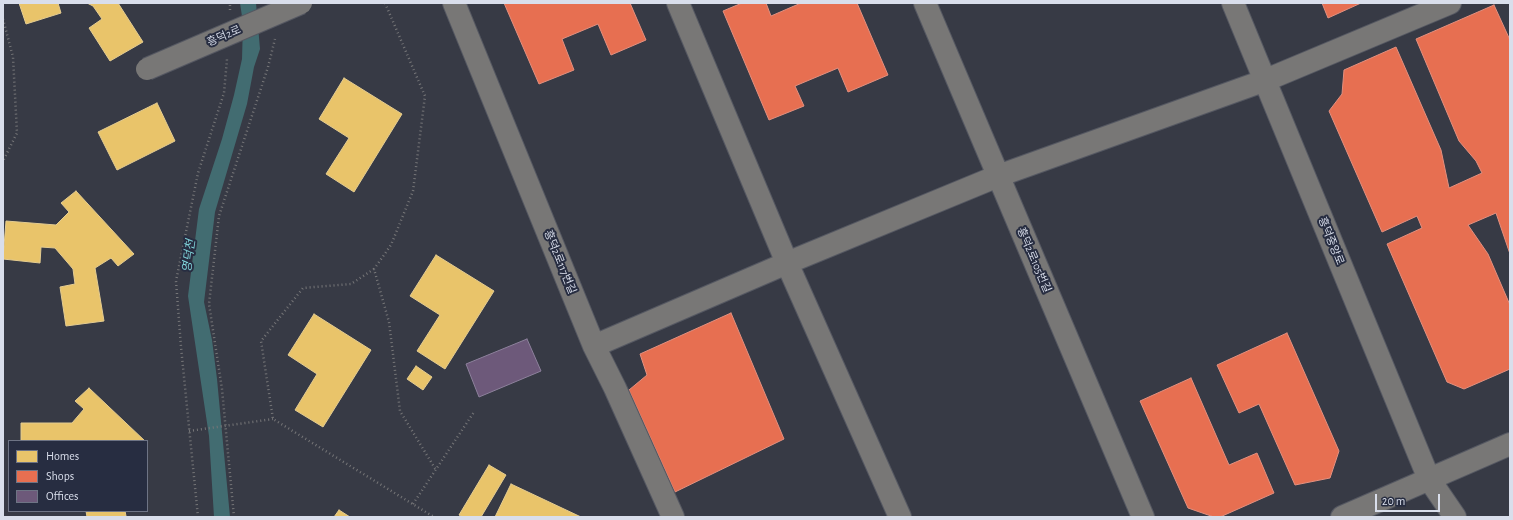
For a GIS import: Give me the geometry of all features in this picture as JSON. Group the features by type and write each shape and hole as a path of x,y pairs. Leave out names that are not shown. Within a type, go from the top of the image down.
{"street":[{"name":"흥덕2로","path":"147,69 301,3"},
{"name":"흥덕2로117번길","path":"454,3 594,346 615,388 673,517"},
{"path":"678,3 787,263 900,517"},
{"name":"흥덕2로105번길","path":"925,3 1143,517"},
{"name":"흥덕중앙로","path":"1233,3 1266,80 1429,480 1455,517"},
{"path":"594,346 787,263 998,176 1266,80 1450,3"},
{"path":"1342,517 1510,444"},
{"name":"흥덕중앙로","path":"1429,480 1435,517"}],"path":[{"path":"230,3 230,10"},
{"path":"273,419 260,341 303,288 351,284 374,269 391,245 413,191 425,96 385,3"},
{"path":"3,19 13,57 17,133 3,161"},
{"path":"234,517 222,389 209,304 219,216 268,67 277,32"},
{"path":"198,517 176,281 198,173 224,93 227,56"},
{"path":"374,269 389,322 400,410 436,470"},
{"path":"414,504 474,412"},
{"path":"189,431 273,419 434,517"}],"shaded area":[{"path":"240,3 256,3 260,49 254,67 247,104 215,212 204,302 212,340 217,379 230,517 214,517 209,436 188,296 199,209 222,139 242,59 243,23"}],"building: Homes":[{"path":"19,3 58,3 61,13 26,24"},
{"path":"87,3 118,3 143,42 110,61 89,28 102,19 93,6"},
{"path":"344,78 402,114 354,192 326,174 349,138 319,119"},
{"path":"157,103 175,141 117,170 98,132"},
{"path":"76,191 134,254 118,266 111,258 95,268 104,321 66,326 60,287 75,284 73,269 55,248 41,247 40,263 3,259 6,221 56,225 69,212 61,203"},
{"path":"436,255 494,291 445,369 417,351 440,315 410,296"},
{"path":"314,314 371,350 323,427 295,410 317,374 288,355"},
{"path":"416,366 432,377 423,390 407,379"},
{"path":"89,388 144,440 21,440 21,423 72,423 84,409 75,401"},
{"path":"489,465 506,475 481,517 463,517 459,515"},
{"path":"511,484 581,517 495,517"},
{"path":"339,510 350,517 334,517"},
{"path":"86,512 125,512 126,516 120,517 87,517"}],"building: Shops":[{"path":"504,3 630,3 646,40 611,55 598,24 562,39 574,70 539,84"},
{"path":"742,3 766,3 771,16 801,3 857,3 888,75 848,92 838,68 795,86 804,106 769,120 723,11"},
{"path":"1322,3 1361,3 1328,18"},
{"path":"1494,5 1510,40 1510,254 1496,213 1468,225 1488,254 1510,305 1510,369 1464,389 1447,382 1387,244 1422,228 1417,216 1382,232 1329,111 1342,94 1344,70 1396,47 1441,150 1449,188 1482,173 1476,161 1459,141 1416,39"},
{"path":"731,313 784,439 675,492 629,390 647,375 640,354"},
{"path":"1287,333 1339,451 1330,478 1295,485 1259,404 1239,413 1217,365"},
{"path":"1191,378 1229,465 1257,453 1274,493 1220,517 1214,517 1188,508 1140,401"}],"building: Offices":[{"path":"527,339 541,371 479,397 466,364"}],"water label":[{"name":"영덕천","path":"189,256"}]}
